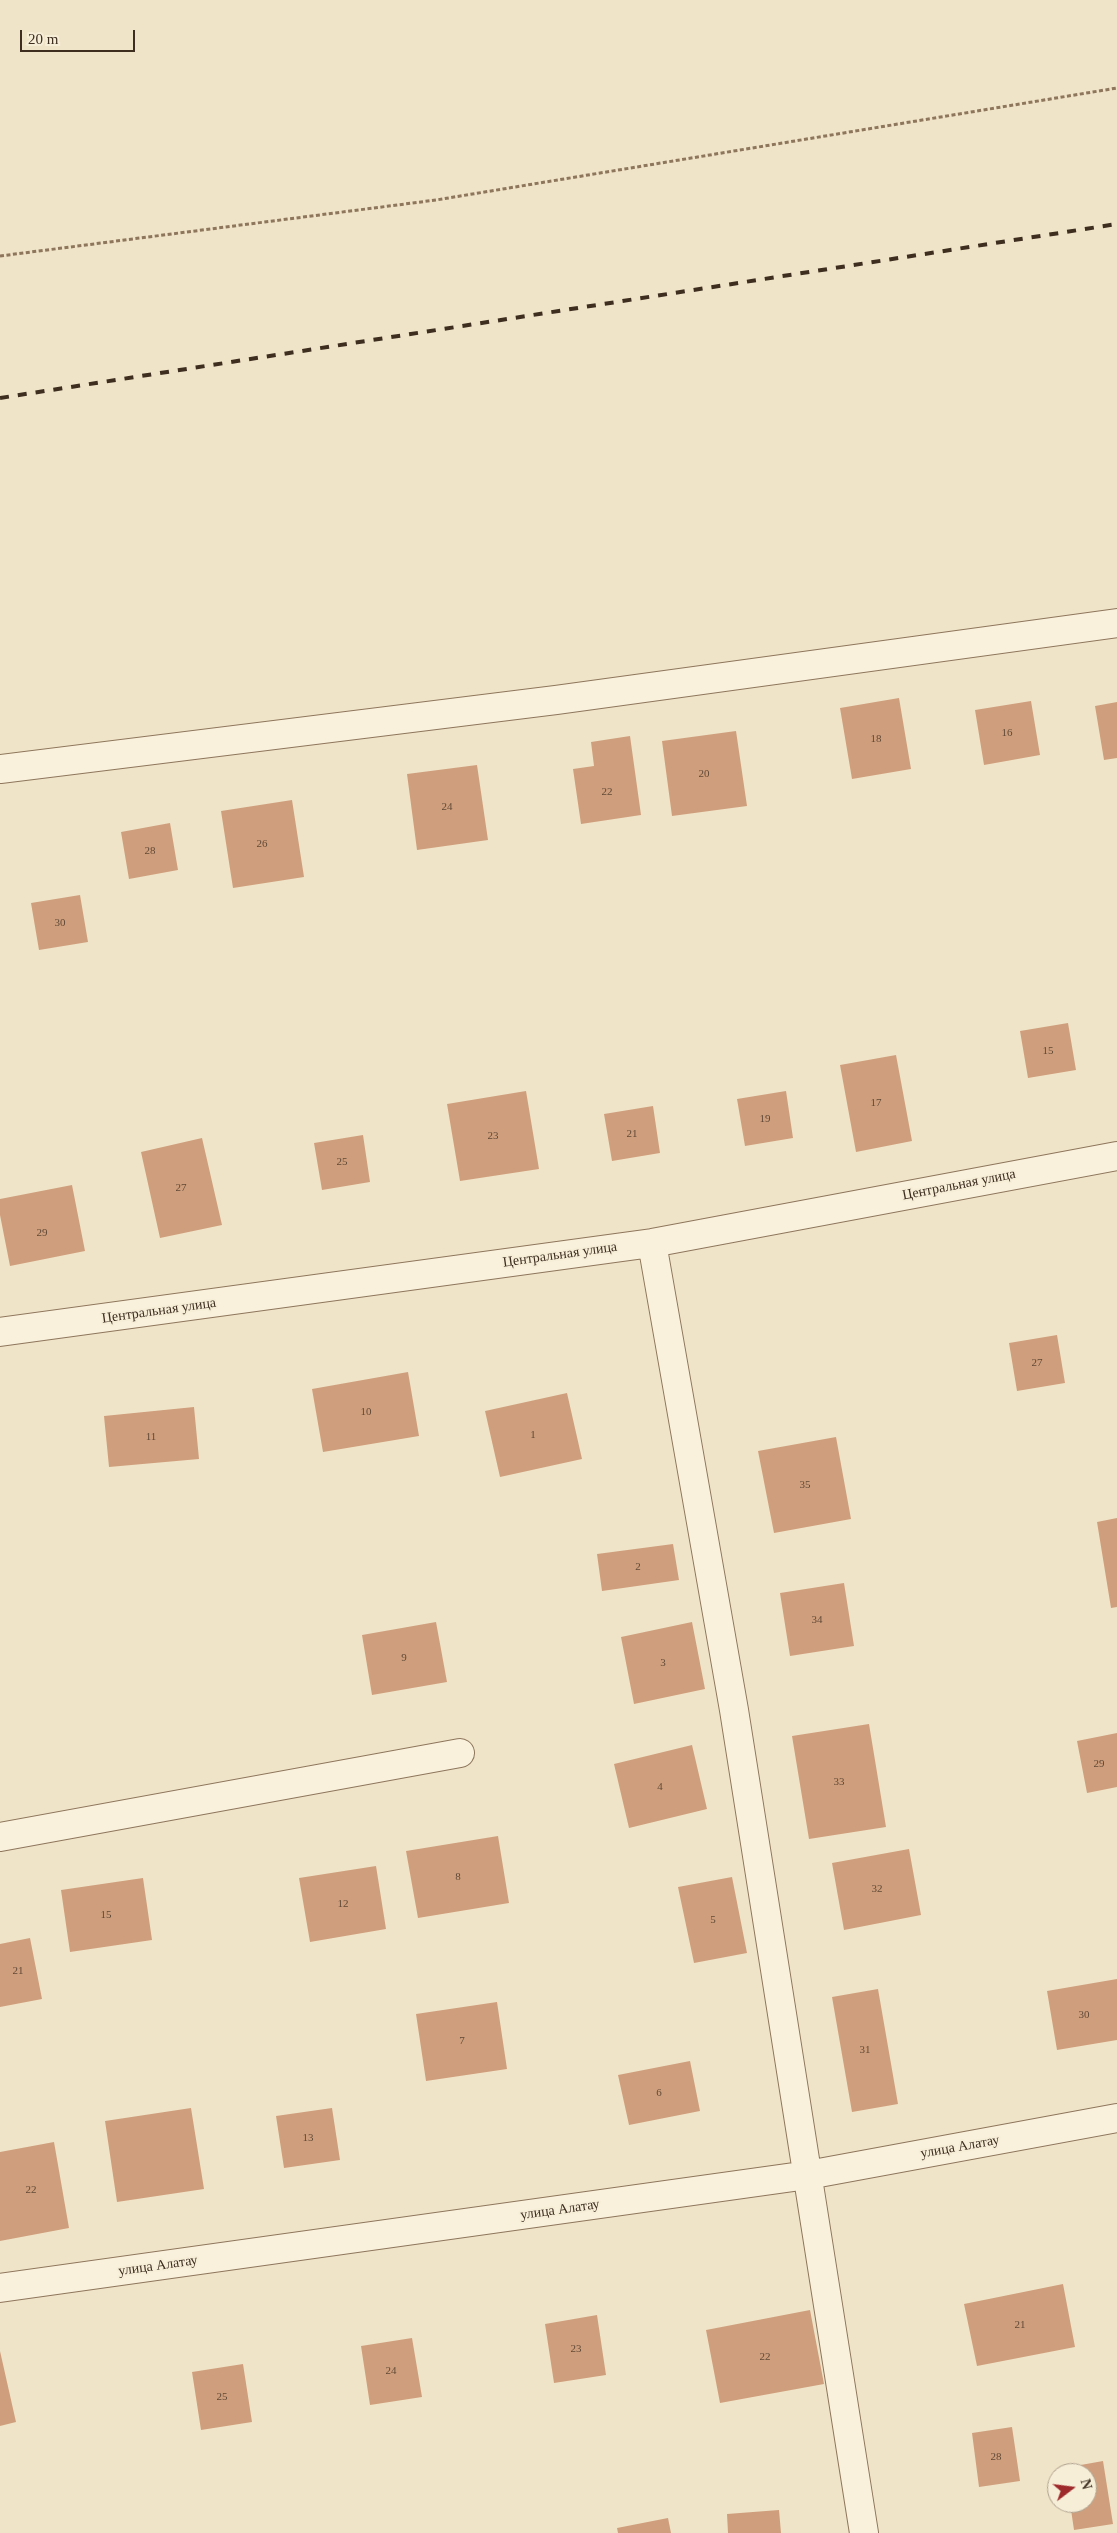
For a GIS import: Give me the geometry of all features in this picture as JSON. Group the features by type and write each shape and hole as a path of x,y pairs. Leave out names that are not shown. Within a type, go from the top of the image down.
{"street":[{"path":"0,769 556,700 1117,623"},
{"name":"Центральная улица","path":"0,1332 652,1243 1117,1156"},
{"path":"652,1243 734,1710 864,2533"},
{"path":"0,1837 460,1753"},
{"name":"улица Алатау","path":"0,2288 808,2175 1117,2118"}],"path":[{"path":"0,256 436,200 1117,88"}],"building":[{"path":"899,698 911,769 852,779 840,708"},
{"path":"1031,701 1040,755 984,765 975,710"},
{"path":"1117,702 1117,758 1104,760 1095,706"},
{"path":"736,731 747,806 672,816 662,741"},
{"path":"630,736 641,815 581,824 573,769 594,766 591,742"},
{"path":"477,765 488,840 417,850 407,774"},
{"path":"292,800 304,877 233,888 221,811"},
{"path":"170,823 178,870 129,879 121,832"},
{"path":"80,895 88,942 39,950 31,903"},
{"path":"1068,1023 1076,1070 1028,1078 1020,1031"},
{"path":"896,1055 912,1141 856,1152 840,1065"},
{"path":"526,1091 539,1169 460,1181 447,1104"},
{"path":"786,1091 793,1138 745,1146 737,1099"},
{"path":"653,1106 660,1153 612,1161 604,1114"},
{"path":"363,1135 370,1182 322,1190 314,1143"},
{"path":"202,1138 222,1225 160,1238 141,1152"},
{"path":"72,1185 85,1251 10,1266 0,1215 0,1199"},
{"path":"1057,1335 1065,1383 1017,1391 1009,1343"},
{"path":"408,1372 419,1436 323,1452 312,1389"},
{"path":"567,1393 582,1459 500,1477 485,1411"},
{"path":"194,1407 199,1459 109,1467 104,1416"},
{"path":"836,1437 851,1519 774,1533 758,1451"},
{"path":"1117,1518 1117,1607 1111,1608 1097,1522"},
{"path":"673,1544 679,1580 602,1591 597,1554"},
{"path":"844,1583 854,1646 790,1656 780,1593"},
{"path":"436,1622 447,1682 372,1695 362,1635"},
{"path":"692,1622 705,1689 634,1704 621,1637"},
{"path":"869,1724 886,1827 809,1839 792,1736"},
{"path":"1117,1733 1117,1787 1087,1793 1077,1741"},
{"path":"692,1745 707,1809 629,1828 614,1764"},
{"path":"498,1836 509,1903 418,1918 406,1851"},
{"path":"909,1849 921,1915 844,1930 832,1863"},
{"path":"376,1866 386,1929 310,1942 299,1878"},
{"path":"732,1877 747,1953 694,1963 678,1887"},
{"path":"143,1878 152,1940 70,1952 61,1890"},
{"path":"30,1938 42,1999 0,2007 0,1944"},
{"path":"1117,1979 1117,2040 1057,2050 1047,1991"},
{"path":"878,1989 898,2104 852,2112 832,1997"},
{"path":"497,2002 507,2069 426,2081 416,2014"},
{"path":"690,2061 700,2111 629,2125 618,2075"},
{"path":"191,2108 204,2189 117,2202 105,2121"},
{"path":"332,2108 340,2160 284,2168 276,2116"},
{"path":"54,2142 69,2228 0,2241 0,2152"},
{"path":"1063,2284 1075,2347 977,2366 964,2304"},
{"path":"810,2310 824,2384 720,2403 706,2330"},
{"path":"597,2315 606,2375 554,2383 545,2324"},
{"path":"412,2338 422,2397 370,2405 361,2346"},
{"path":"0,2351 16,2422 0,2426"},
{"path":"243,2364 252,2422 201,2430 192,2372"},
{"path":"1012,2427 1020,2481 979,2487 972,2433"},
{"path":"1103,2461 1113,2524 1074,2530 1071,2513 1097,2513 1097,2463 1092,2463"},
{"path":"779,2510 781,2533 728,2533 727,2514"},
{"path":"668,2518 671,2533 618,2533 617,2528"}],"railway":[{"path":"0,398 1117,224"}]}
